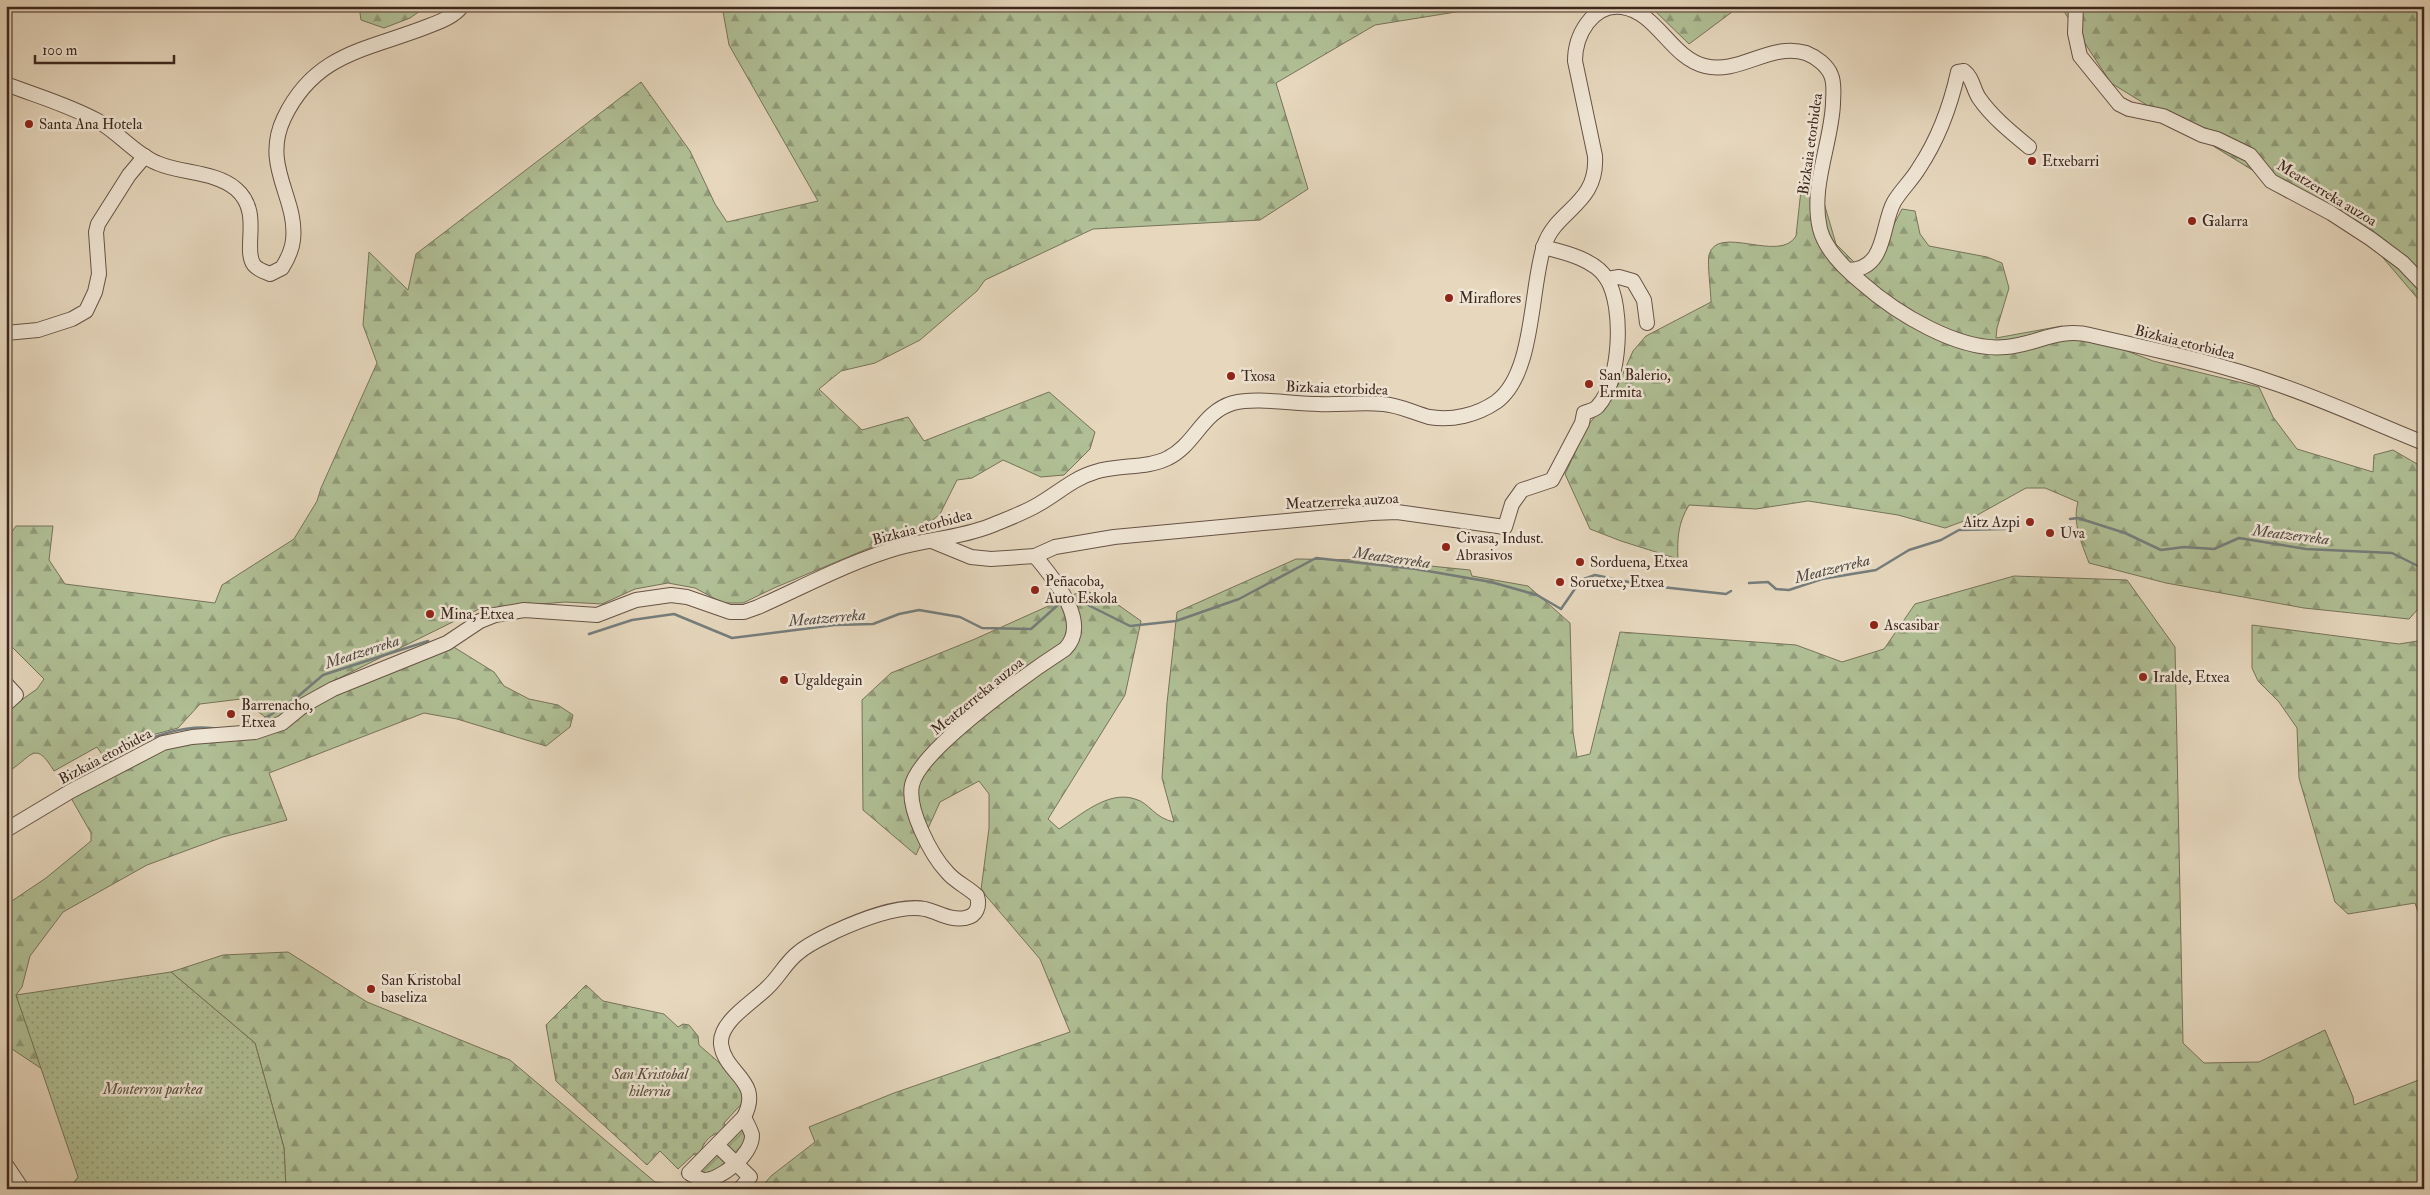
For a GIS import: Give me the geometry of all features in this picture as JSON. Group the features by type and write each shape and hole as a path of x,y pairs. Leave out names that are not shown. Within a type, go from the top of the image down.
{"street":[{"path":"6,84 76,110 100,122 145,156 166,167 217,178 236,189 248,206 251,219 252,258 254,265 270,274 282,268 293,240 292,223 278,172 278,138 284,118 300,93 316,74 335,60 443,20 462,6"},
{"name":"Bizkaia etorbidea","path":"6,830 71,791 163,743 192,737 255,732 282,723 304,705 333,689 447,642 480,621 495,615 524,610 597,615 636,600 671,595 687,597 730,612 744,612 875,555 899,548 964,536 1036,506 1076,479 1094,472 1167,459 1188,442 1209,416 1232,403 1246,401 1386,404 1430,417 1446,418 1464,416 1482,410 1498,400 1516,376 1531,316 1543,248 1547,237 1593,182 1595,169 1592,139 1575,61 1575,48 1586,23 1599,12 1618,6 1631,9 1641,15 1674,47 1691,60 1703,66 1723,68 1777,51 1794,51 1808,54 1827,67 1832,76 1834,89 1832,112 1818,191 1821,231 1831,250 1860,283 1903,314 1954,340 2004,348 2053,334 2086,334 2276,383 2424,443"},
{"name":"Meatzerreka auzoa","path":"2076,6 2075,33 2080,56 2119,104 2129,109 2163,116 2250,155 2264,174 2279,187 2324,210 2371,239 2403,264 2424,285"},
{"path":"1849,270 1866,265 1878,254 1894,203 1924,161 1944,124 1958,72 1964,71 1968,74 1984,103 2029,147"},
{"path":"6,333 38,330 72,319 86,311 96,292 99,274 96,232 98,224 129,175 145,156"},
{"path":"1543,248 1570,254 1586,261 1607,279 1619,277 1633,281 1644,300 1647,323"},
{"name":"Meatzerreka auzoa","path":"932,541 979,559 1035,556 1055,547 1090,540 1372,513 1397,512 1505,527 1516,496 1522,490 1552,480 1582,423 1584,413 1596,408 1606,396 1618,360 1619,345 1613,293 1607,279"},
{"name":"Meatzerreka auzoa","path":"744,1117 750,1106 749,1088 723,1051 722,1037 730,1020 769,987 796,954 835,932 902,909 924,909 956,918 965,918 976,912 978,907 977,896 947,873 926,841 914,810 911,794 912,784 925,763 959,729 1065,649 1072,640 1074,624 1066,601 1057,583 1035,556"},
{"path":"6,684 11,699"},
{"path":"744,1117 752,1135 749,1146 738,1164 728,1168 715,1178 702,1180 689,1173 717,1145 744,1117"},
{"path":"717,1145 750,1177 740,1189"},
{"path":"6,1165 22,1189"}],"green space":[{"path":"359,6 427,6 410,18 384,28 361,20"},
{"path":"722,6 1493,6 1375,25 1276,83 1308,189 1260,220 1093,229 985,280 977,291 920,340 875,363 841,371 819,389 862,430 908,417 924,441 1049,392 1095,432 1090,449 1064,475 1041,477 1003,460 972,478 957,480 940,514 929,523 774,588 743,603 723,603 695,588 668,583 635,589 602,604 565,602 479,609 319,688 272,722 241,699 200,704 178,728 152,735 108,763 97,747 54,771 42,755 37,753 27,757 6,773 6,711 37,689 44,679 6,641 6,540 16,526 53,526 49,560 65,584 215,603 222,585 294,539 317,501 321,488 377,363 363,325 369,252 408,290 416,254 641,82 690,151 715,204 727,222 818,201 729,45"},
{"path":"1650,6 1740,6 1689,44"},
{"path":"2066,6 2424,6 2424,306 2345,213 2275,184 2111,83 2065,13"},
{"path":"1801,190 1824,203 1836,244 1860,268 1892,228 1902,209 1915,211 1920,234 1929,246 1987,257 2002,263 2009,288 1997,328 1996,338 2062,326 2153,361 2259,387 2273,417 2297,449 2373,472 2374,455 2393,450 2424,468 2424,607 2419,608 2409,619 2304,608 2166,583 2089,563 2077,526 2076,510 2078,502 2045,488 2026,488 1972,518 1945,528 1898,515 1808,501 1756,509 1689,505 1682,518 1679,531 1678,559 1590,529 1565,474 1587,427 1617,387 1633,351 1646,336 1711,302 1709,255 1714,246 1724,242 1764,246 1788,244 1796,236"},
{"path":"1296,559 1370,560 1470,570 1472,576 1528,586 1570,623 1573,732 1577,757 1590,754 1620,632 1796,645 1842,662 1884,649 1915,604 2014,576 2127,580 2175,647 2183,1043 2204,1063 2259,1062 2325,1030 2353,1097 2354,1105 2424,1078 2424,1189 760,1189 771,1176 815,1142 809,1127 894,1093 1070,1032 1040,959 981,890 989,828 989,794 979,781 940,802 916,855 863,810 862,700 891,673 975,639 1084,590 1114,602 1141,621 1125,695 1048,819 1059,829 1095,805 1115,798 1125,797 1140,801 1157,814 1174,822 1162,778 1167,703 1177,612"},
{"path":"2252,625 2399,644 2424,640 2424,929 2415,903 2348,914 2335,902 2299,778 2297,728 2279,702 2258,681 2252,668"},
{"path":"452,646 494,672 504,686 529,699 558,705 573,715 570,727 546,746 457,719 424,713 269,773 287,820 223,837 147,865 63,912 30,956 22,987 16,995 42,1069 6,1045 6,905 46,878 91,841 91,833 71,798 147,755 178,743 267,732 309,712 332,694"},
{"path":"288,952 367,1002 510,1060 655,1182 682,1186 687,1189 286,1189 284,1148 255,1043 171,972 223,955"},
{"name":"Monterron parkea","path":"171,972 255,1043 284,1148 286,1189 69,1189 78,1177 16,995"},
{"name":"San Kristobal hilerria","path":"586,985 603,1001 664,1014 678,1027 683,1024 689,1025 698,1036 699,1045 731,1073 746,1099 724,1123 727,1127 711,1136 705,1142 702,1148 703,1152 698,1157 694,1154 678,1169 660,1151 647,1165 556,1081 546,1025"},
{"path":"741,1127 744,1142 734,1155 723,1145"},
{"path":"716,1153 727,1163 710,1173 699,1170"}],"waterway":[{"name":"Meatzerreka","path":"2070,519 2078,518 2125,533 2161,550 2184,547 2214,549 2239,538 2306,549 2392,553 2424,569"},
{"name":"Meatzerreka","path":"1749,583 1768,582 1776,589 1789,590 1822,579 1876,570 1909,550 1941,540 1959,530 2005,529"},
{"name":"Meatzerreka","path":"1073,601 1082,602 1130,626 1176,621 1239,599 1316,558 1416,569 1491,582 1537,595 1561,609 1581,580 1595,575 1643,585 1726,594 1731,591"},
{"name":"Meatzerreka","path":"589,634 632,620 674,614 732,638 835,625 873,624 899,614 919,610 960,617 982,628 1031,629 1059,604"},
{"name":"Meatzerreka","path":"249,726 255,725 296,698 323,675 428,641"},
{"name":"Meatzerreka","path":"113,754 151,738 178,730 205,727 219,729"}],"place":[{"name":"Santa Ana Hotela","path":"29,124"},
{"name":"Etxebarri","path":"2032,161"},
{"name":"Galarra","path":"2192,221"},
{"name":"Miraflores","path":"1449,298"},
{"name":"Txosa","path":"1231,376"},
{"name":"San Balerio, Ermita","path":"1589,384"},
{"name":"Aitz Azpi","path":"2030,522"},
{"name":"Uva","path":"2050,533"},
{"name":"Civasa, Indust. Abrasivos","path":"1446,547"},
{"name":"Sorduena, Etxea","path":"1580,562"},
{"name":"Soruetxe, Etxea","path":"1560,582"},
{"name":"Peñacoba, Auto Eskola","path":"1035,590"},
{"name":"Mina, Etxea","path":"430,614"},
{"name":"Ascasibar","path":"1874,625"},
{"name":"Iralde, Etxea","path":"2143,677"},
{"name":"Ugaldegain","path":"784,680"},
{"name":"Barrenacho, Etxea","path":"231,714"},
{"name":"San Kristobal baseliza","path":"371,989"}]}
